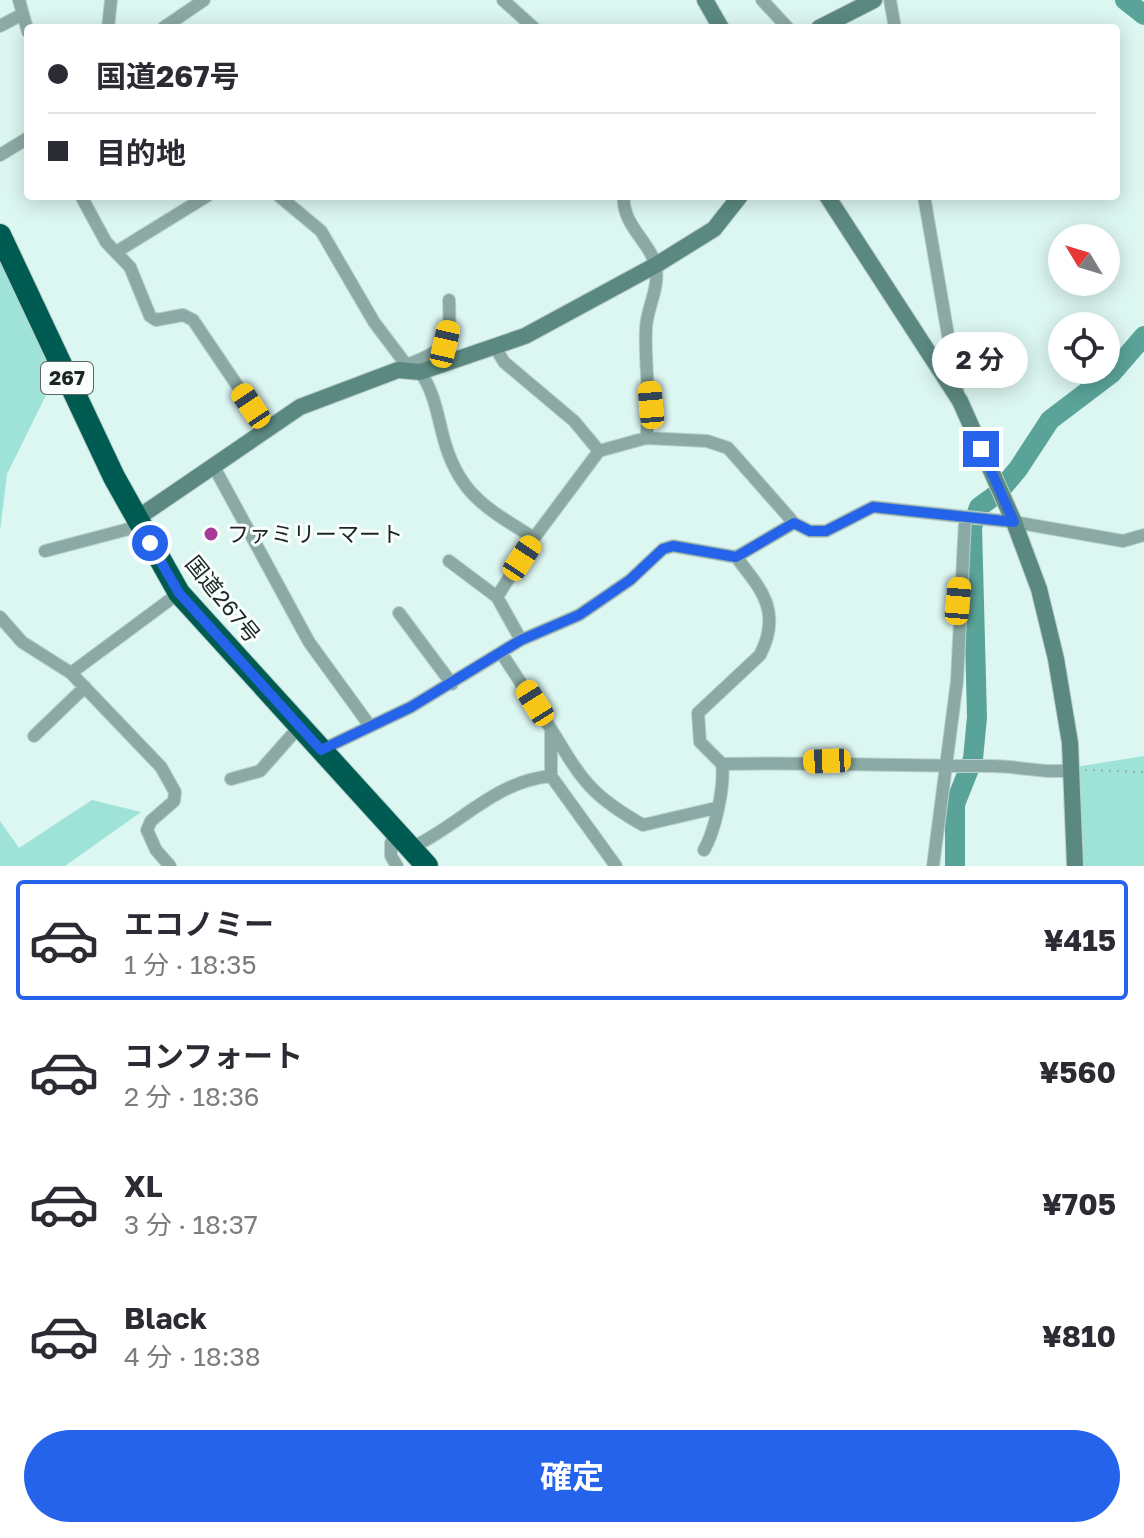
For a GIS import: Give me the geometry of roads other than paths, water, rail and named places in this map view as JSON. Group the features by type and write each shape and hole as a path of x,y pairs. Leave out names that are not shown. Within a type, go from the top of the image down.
{"highway":[{"name":"国道267号","path":"0,235 138,523 179,593 427,866"}],"street":[{"path":"19,0 26,24"},
{"path":"108,24 111,0"},
{"path":"169,24 204,0"},
{"path":"503,0 530,24"},
{"path":"705,0 719,24"},
{"path":"762,0 784,24"},
{"path":"827,24 874,0"},
{"path":"890,0 894,24"},
{"path":"0,26 23,14"},
{"path":"0,155 24,140"},
{"path":"83,200 106,242 130,267 150,316 156,320 183,315 193,320 266,428"},
{"path":"116,252 200,200"},
{"path":"284,200 321,231 374,322 413,370 431,386 450,461 464,486 478,503 534,538"},
{"path":"624,200 636,234 656,265 655,296 646,324 651,405 646,438"},
{"path":"45,551 138,523 266,428 327,395 398,370 413,370 525,336 656,265 714,229 737,200"},
{"path":"830,200 960,401 1014,522 1039,589 1056,659 1071,770 1075,866"},
{"path":"925,200 960,401"},
{"path":"413,370 438,353 445,344 450,323 449,300"},
{"path":"495,347 504,362 574,421 599,451"},
{"path":"497,597 534,538 599,451 646,438 707,441 728,448 794,523 810,531 826,531 873,507 1014,522 1123,541 1144,535"},
{"path":"213,465 309,642 370,726"},
{"path":"933,866 943,766 957,681 965,519"},
{"path":"321,750 452,684 521,640 579,615 630,580 663,549 673,546 736,557 794,523"},
{"path":"736,557 768,600 770,609 766,644 760,655 698,713 700,742 708,754 722,764 827,761 1006,766 1050,773 1071,770"},
{"path":"449,561 497,597 521,640"},
{"path":"71,673 179,593"},
{"path":"399,613 452,684"},
{"path":"0,617 22,642 71,673 161,767 175,792 174,801 151,821 147,830 156,850 170,866"},
{"path":"502,654 580,777 604,804 643,825 716,808"},
{"path":"34,736 85,687"},
{"path":"231,779 260,771 299,727"},
{"path":"551,729 551,776 616,866"},
{"path":"704,850 711,836 724,776 722,764"},
{"path":"397,866 391,856 391,843 440,834 506,786 551,776"}],"waterway":[{"path":"1125,0 1144,15"},
{"path":"955,866 955,804 973,759 977,717 972,527 979,507 997,494 1018,469 1050,420 1112,373 1144,336"}],"place":[{"name":"ファミリーマート","path":"211,534"}]}
